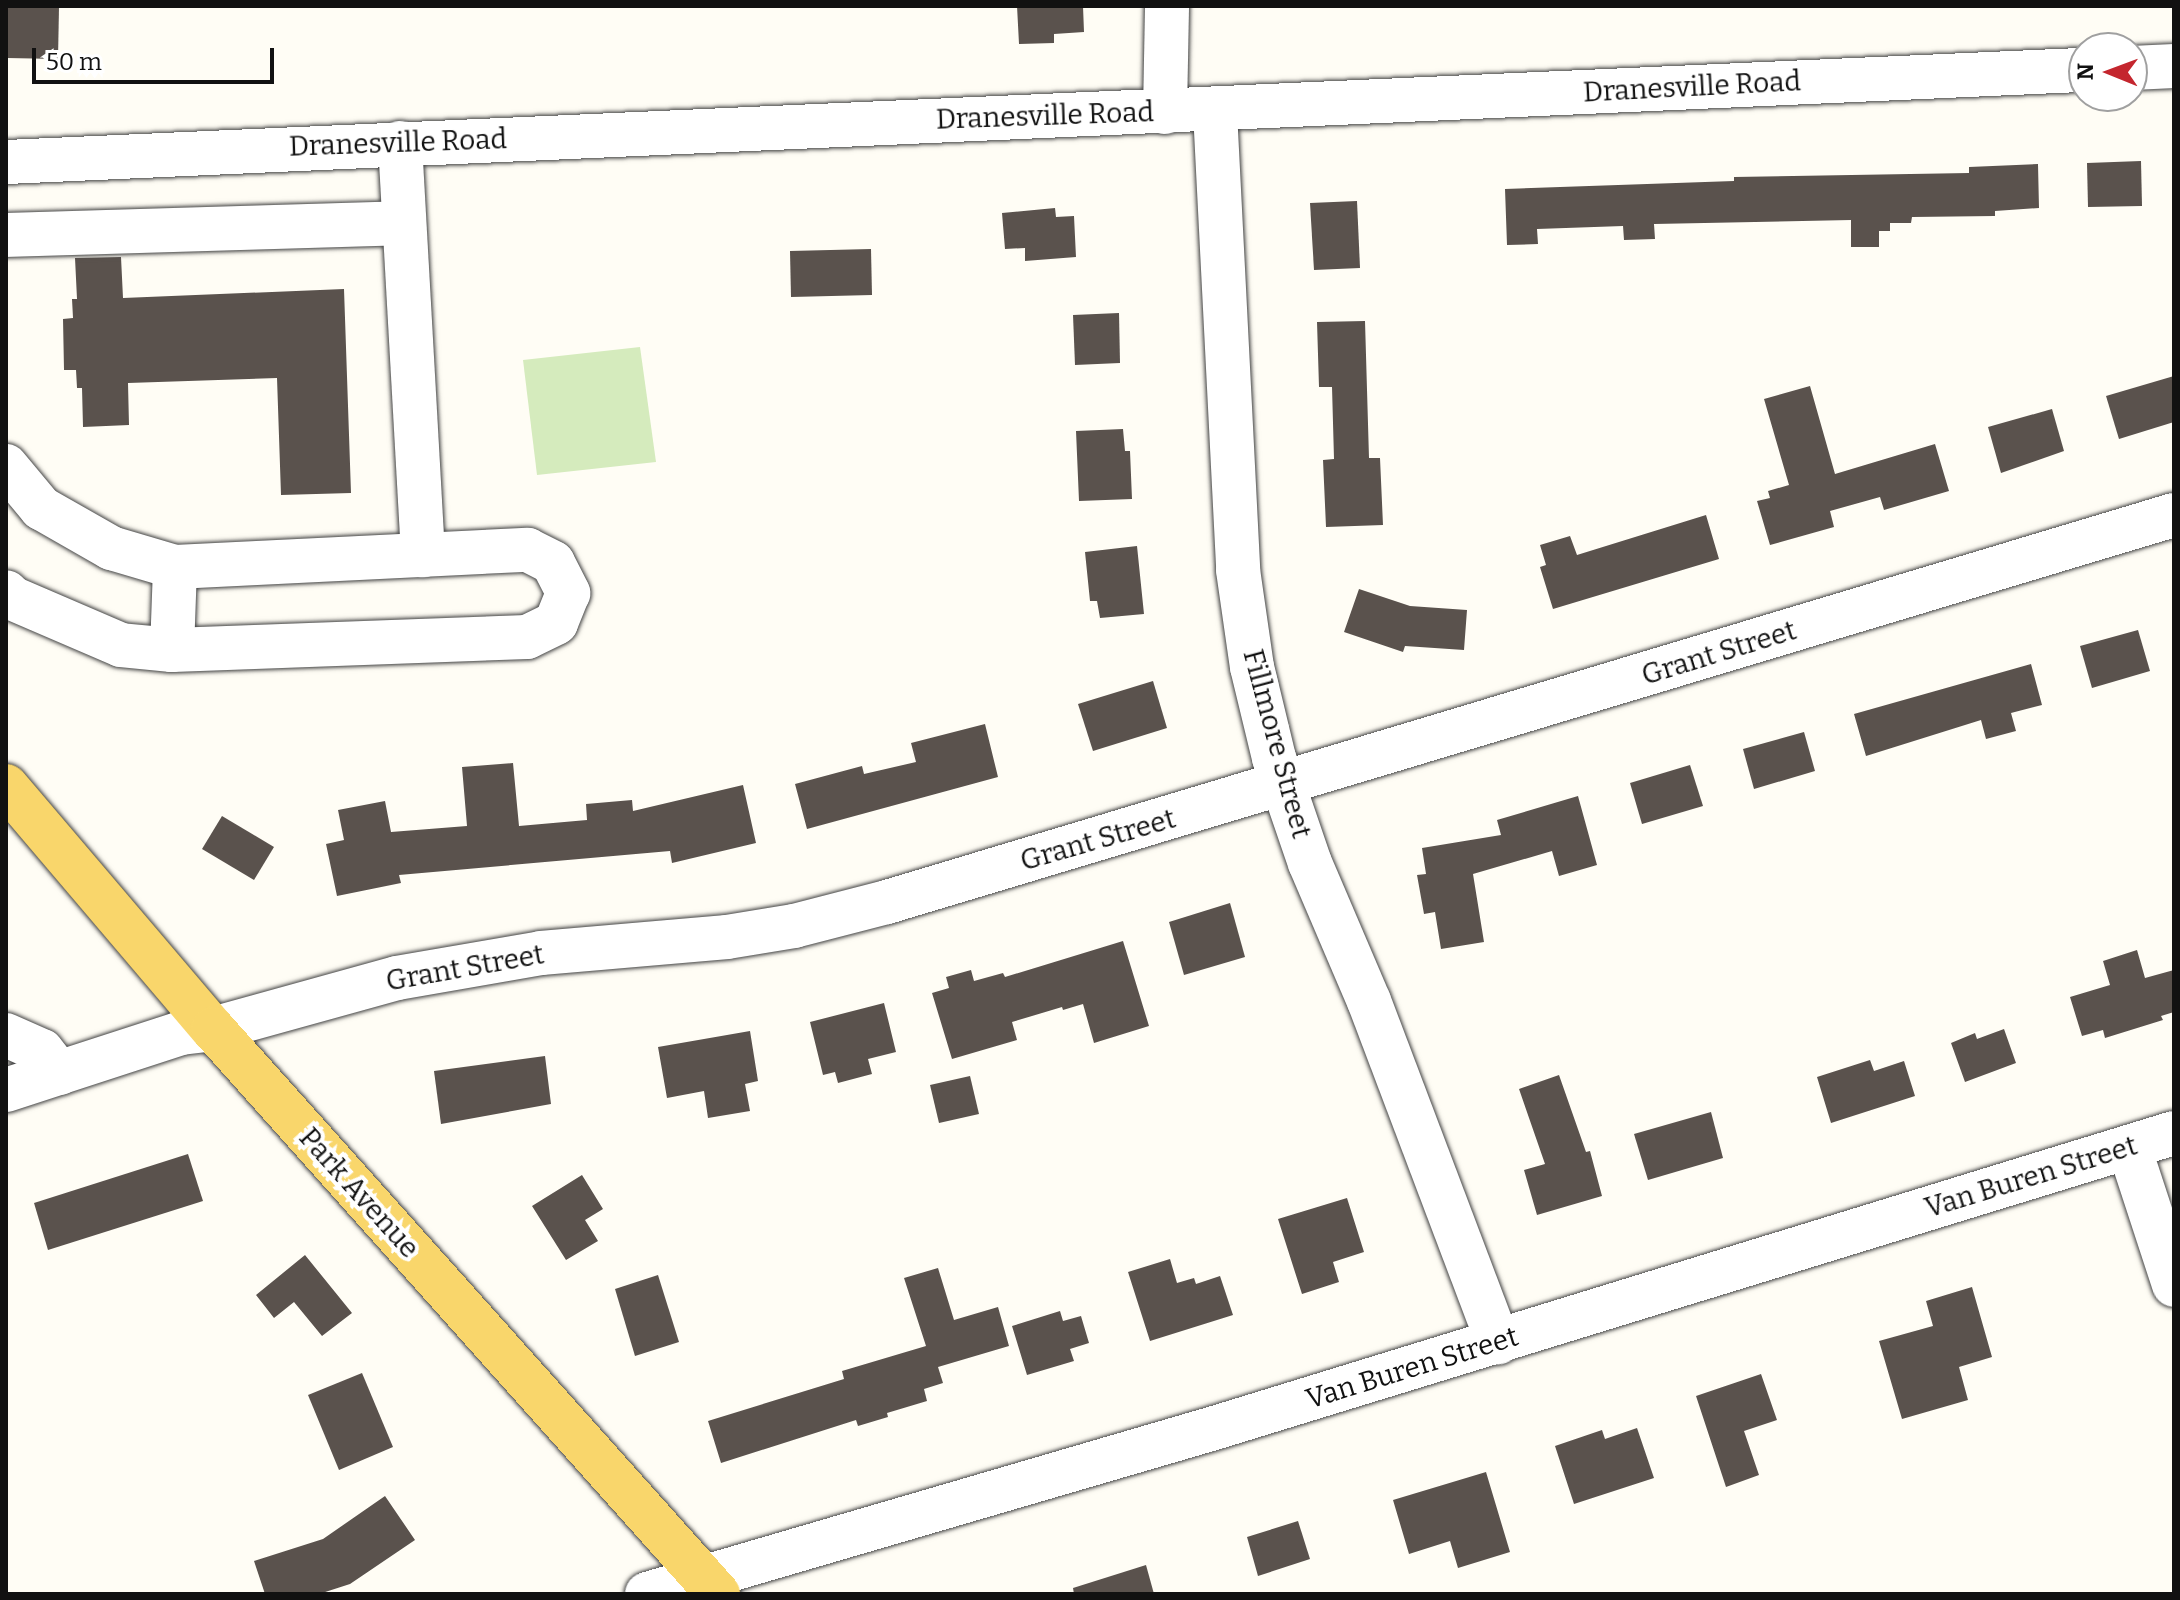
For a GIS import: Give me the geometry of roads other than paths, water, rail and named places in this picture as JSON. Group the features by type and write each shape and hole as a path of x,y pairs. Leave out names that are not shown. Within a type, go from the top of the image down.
{"main road":[{"name":"Park Avenue","path":"6,786 213,1029 710,1586"}],"street":[{"path":"1165,112 1167,6"},
{"path":"2148,67 2174,66"},
{"name":"Dranesville Road","path":"6,162 1215,111 2068,71"},
{"name":"Fillmore Street","path":"1215,111 1238,570 1252,667 1283,785 1498,1342"},
{"path":"400,143 423,555"},
{"path":"6,235 404,223"},
{"path":"6,466 41,508 111,548 175,567 528,550 553,563 568,593 556,623 527,637 172,650 121,645 12,598 6,592"},
{"name":"Grant Street","path":"6,1090 181,1033 213,1029 397,978 541,953 727,937 794,926 1283,785 2174,515"},
{"path":"172,650 175,567"},
{"path":"6,1035 42,1051 59,1073"},
{"name":"Van Buren Street","path":"647,1594 710,1586 2174,1133"},
{"path":"2129,1147 2174,1285"}]}
